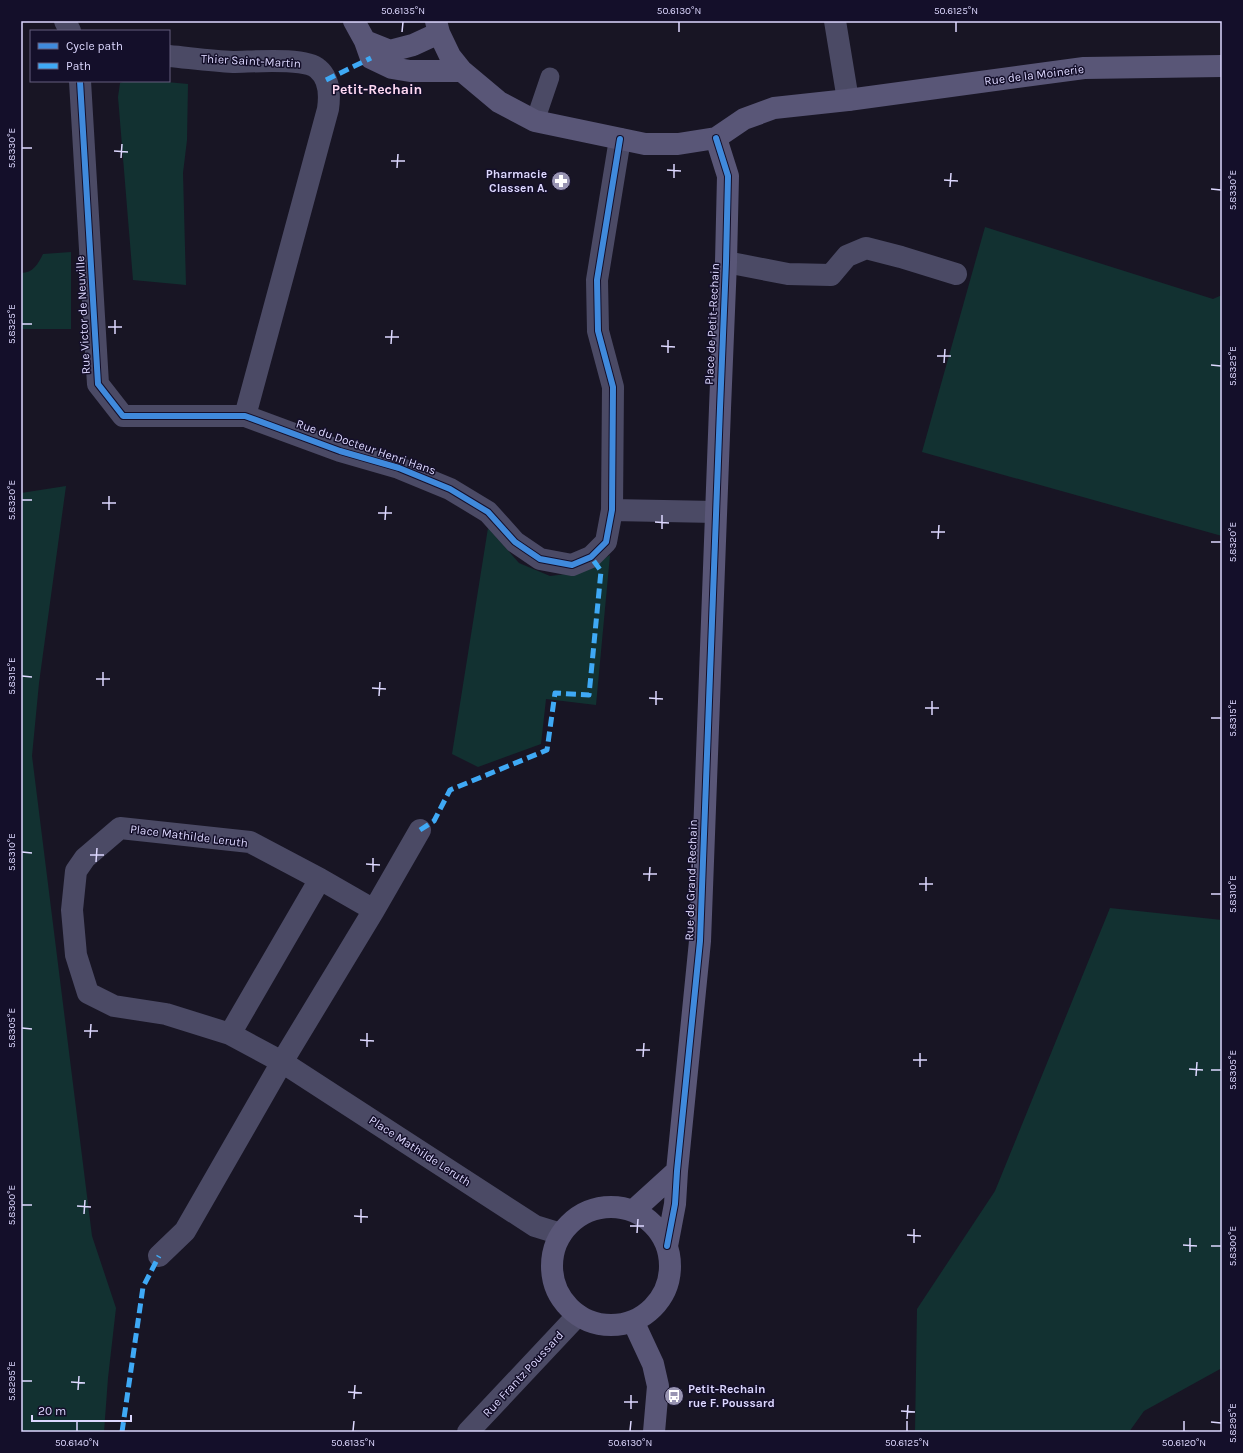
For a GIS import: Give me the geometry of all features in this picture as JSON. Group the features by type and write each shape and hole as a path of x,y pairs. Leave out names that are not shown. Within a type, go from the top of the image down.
{"street":[{"path":"65,21 70,30"},
{"path":"354,21 365,41 371,58 392,68 410,70 462,71"},
{"path":"835,21 848,100"},
{"path":"365,41 390,51 413,45 438,27 450,56 462,71 499,102 535,121 645,144 678,144 716,138"},
{"name":"Thier Saint-Martin","path":"170,56 233,62 281,61 312,65 319,69 326,80 330,94 328,109 245,416"},
{"name":"Rue de la Moinerie","path":"716,138 744,119 774,108 848,100 1084,68 1222,66"},
{"name":"Rue Victor de Neuville","path":"80,82 98,384 123,416 245,416"},
{"name":"Place de Petit-Rechain","path":"716,138 728,176 716,512"},
{"path":"620,139 597,280 598,331 614,387 612,510 716,512"},
{"name":"Place de Petit-Rechain","path":"726,262 788,274 831,275 847,256 866,248 956,274"},
{"name":"Rue du Docteur Henri Hans","path":"245,416 340,451 399,468 450,489 488,512 515,542 540,559 572,565 592,557 606,542 612,510"},
{"name":"Rue de Grand-Rechain","path":"667,1246 675,1204 700,941 716,512"},
{"name":"Place Mathilde Leruth","path":"374,910 320,879 250,842 120,828 85,858 76,871 72,910 76,955 88,993 114,1006 166,1014 230,1034 282,1062 535,1226 561,1234"},
{"path":"159,1256 185,1231 282,1062 374,910 420,830"},
{"path":"230,1034 320,879"},
{"path":"633,1211 677,1171"},
{"path":"613,1206 633,1211 648,1219 659,1231 667,1246 670,1265 668,1284 659,1301 648,1313 633,1321 620,1325 605,1325 591,1322 578,1315 565,1303 556,1287 552,1269 554,1251 561,1234 575,1219 593,1210 613,1206"},
{"name":"Rue Frantz Poussard","path":"468,1432 578,1315"},
{"path":"633,1321 653,1364 658,1386 654,1432"}],"lane":[{"path":"535,121 550,78"}],"green space":[{"path":"167,82 188,84 187,140 183,173 186,285 133,280 118,97 120,83"},
{"path":"985,227 1213,299 1222,295 1222,536 922,452"},
{"path":"71,252 71,329 21,329 21,273 32,270 43,254"},
{"path":"66,486 39,683 32,756 92,1236 116,1308 108,1378 104,1432 21,1432 21,493"},
{"path":"488,528 519,563 550,576 583,572 610,555 596,705 546,699 541,744 478,767 452,754"},
{"path":"1110,908 1222,920 1222,1368 1144,1411 1129,1432 915,1432 917,1309 995,1191"}],"marked path":[{"path":"326,80 371,58"},
{"path":"420,830 434,821 450,790 547,750 555,693 589,695 601,571 591,557"},
{"path":"122,1432 143,1287 159,1256"}],"cycle path":[{"path":"80,82 98,384 123,416 245,416 340,451 399,468 450,489 488,512 515,542 540,559 572,565 591,557 606,542 612,510 613,387 598,331 597,280 620,139"},
{"path":"667,1246 675,1204 700,941 728,176 716,138"}],"place":[{"name":"Pharmacie Classen A.","path":"561,181"},
{"name":"Petit-Rechain rue F. Poussard","path":"674,1396"}],"district":[{"name":"Petit-Rechain","path":"377,89"}]}
